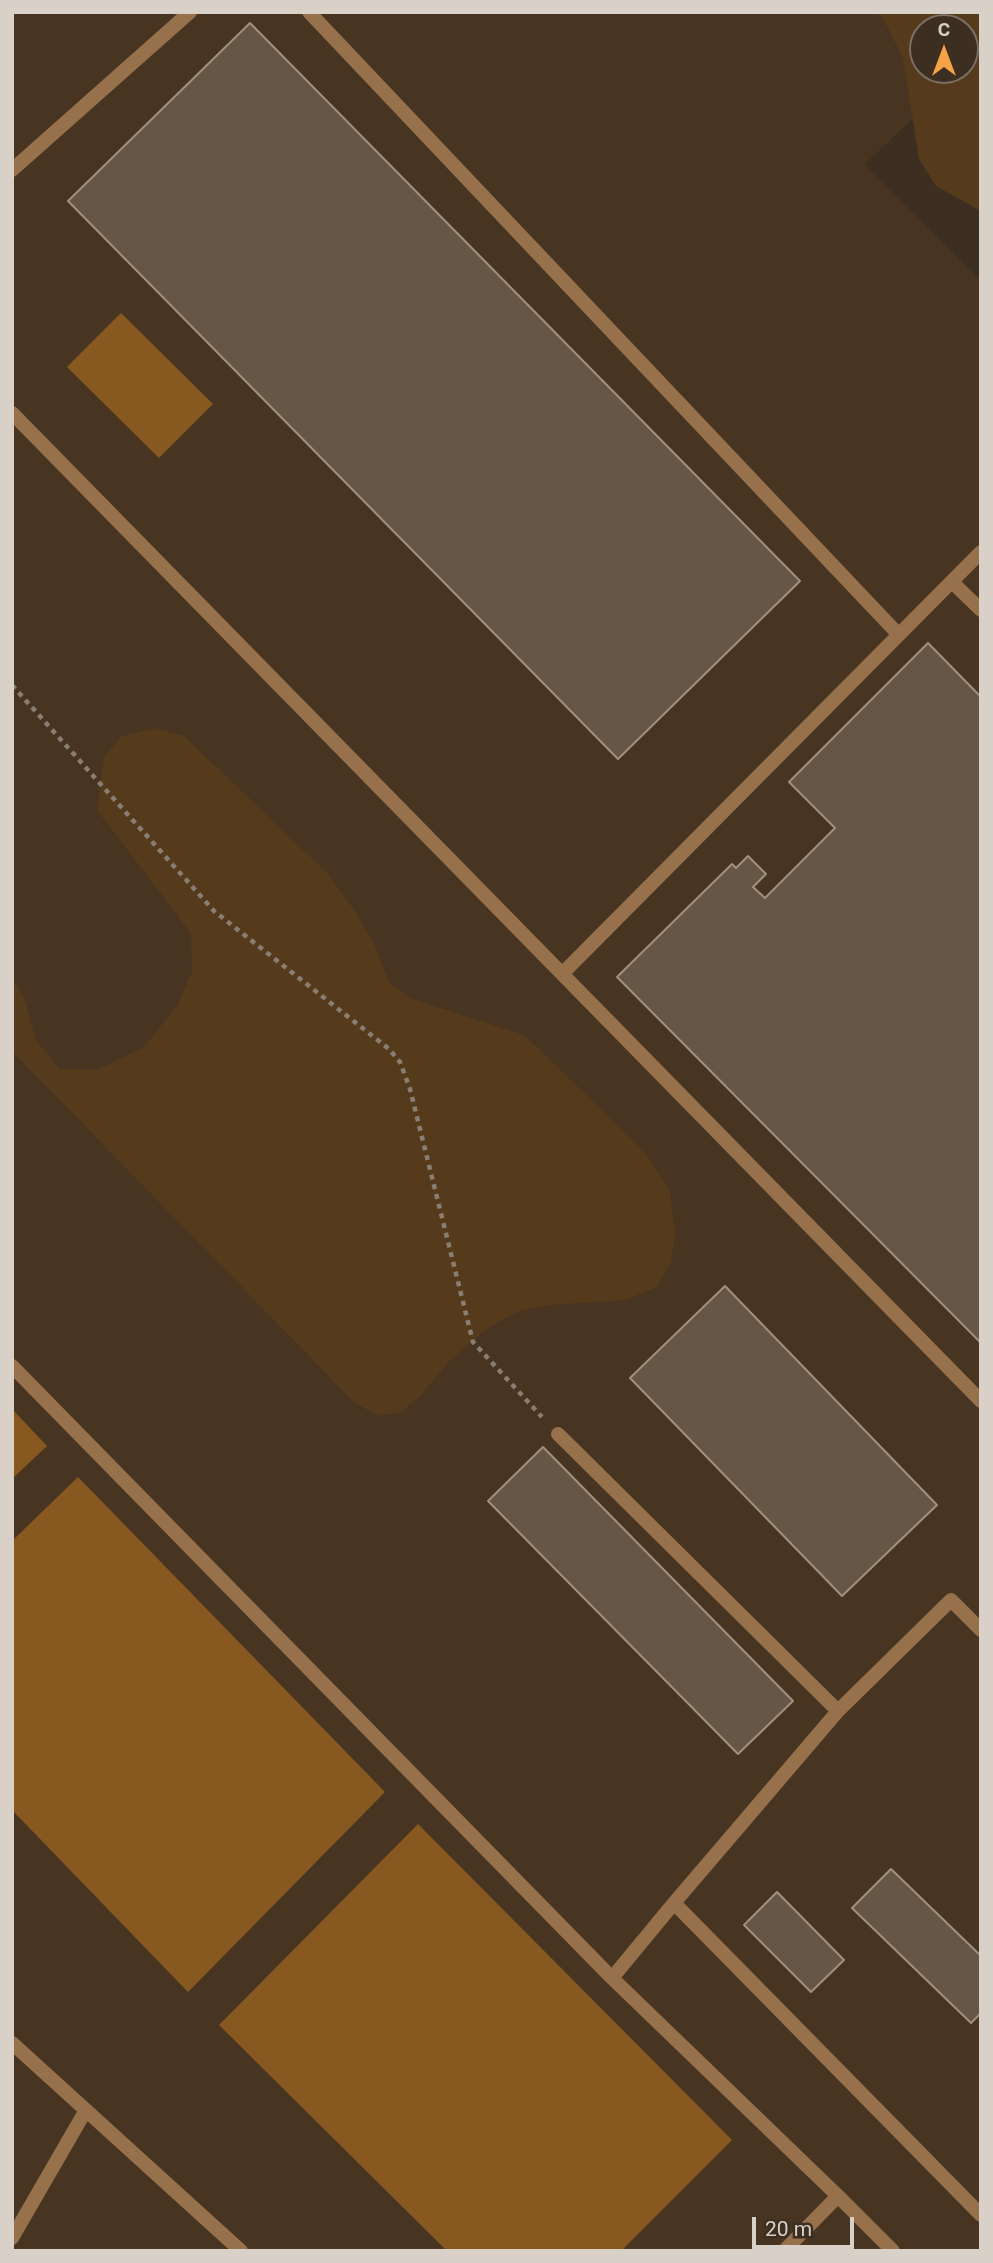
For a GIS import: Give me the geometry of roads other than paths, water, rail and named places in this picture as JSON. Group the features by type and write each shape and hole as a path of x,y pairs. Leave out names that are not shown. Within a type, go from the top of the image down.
{"lane":[{"path":"12,170 190,12"},
{"path":"309,12 899,635"},
{"path":"12,413 981,1401"},
{"path":"562,974 981,552"},
{"path":"952,582 981,610"},
{"path":"12,1366 612,1978 893,2251"},
{"path":"558,1434 838,1711"},
{"path":"612,1978 838,1711 951,1600 981,1630"},
{"path":"674,1903 981,2215"},
{"path":"12,2043 241,2251"},
{"path":"12,2238 86,2110"},
{"path":"784,2251 838,2196"}]}
